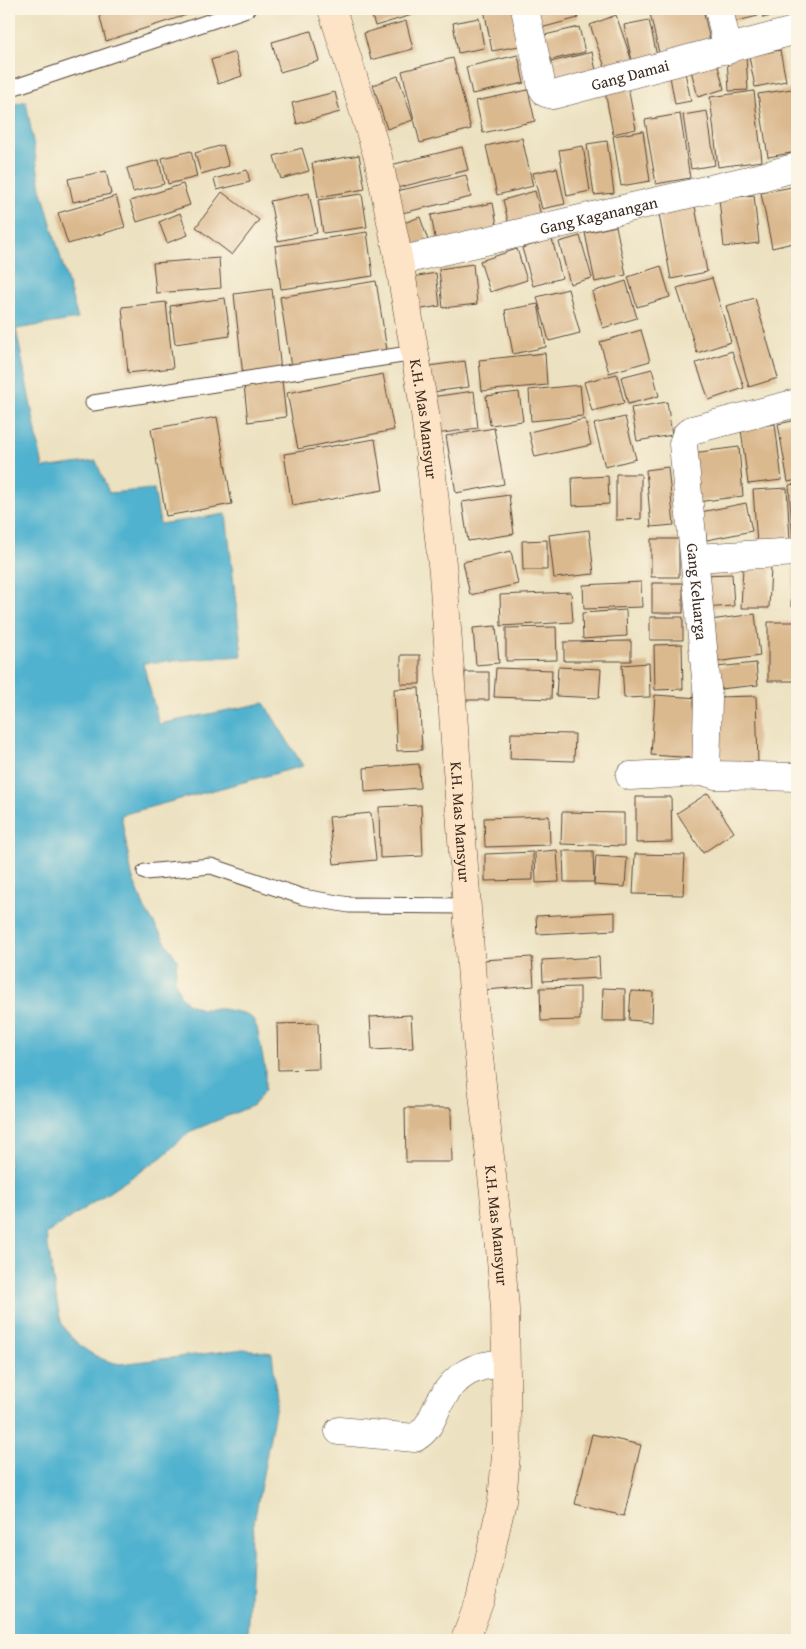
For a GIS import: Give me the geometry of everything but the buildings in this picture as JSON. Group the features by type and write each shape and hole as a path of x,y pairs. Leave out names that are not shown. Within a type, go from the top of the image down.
{"main road":[{"name":"K.H. Mas Mansyur","path":"332,9 378,157 399,261 425,413 443,574 475,1021 500,1248 507,1443 502,1501 480,1600 464,1640"}],"street":[{"name":"Gang Damai","path":"524,9 542,87 546,93 553,95 728,50 797,30"},
{"path":"719,9 728,50"},
{"name":"Gang Kaganangan","path":"399,261 758,178 797,167"},
{"name":"Gang Keluarga","path":"706,772 708,698 703,668 695,558 683,444 686,435 692,430 797,403"},
{"path":"695,558 797,552"},
{"path":"630,776 706,772 716,775 797,777"},
{"path":"339,1431 415,1438 425,1432 432,1422 441,1401 456,1378 473,1368 488,1364 505,1364"}],"lane":[{"path":"9,88 247,9"},
{"path":"93,403 415,353"},
{"path":"145,872 211,866 303,897 349,905 467,906"}],"water":[{"path":"26,101 41,188 78,319 16,329 43,468 96,461 109,493 154,489 160,524 226,514 242,656 143,663 159,724 264,703 303,766 121,815 132,876 145,909 177,960 175,980 180,995 187,1003 201,1009 223,1009 243,1013 252,1018 257,1028 265,1069 265,1089 254,1105 189,1132 162,1157 46,1234 61,1321 74,1340 87,1351 103,1359 120,1364 244,1349 272,1353 277,1399 252,1533 247,1640 9,1640 9,106"}]}
